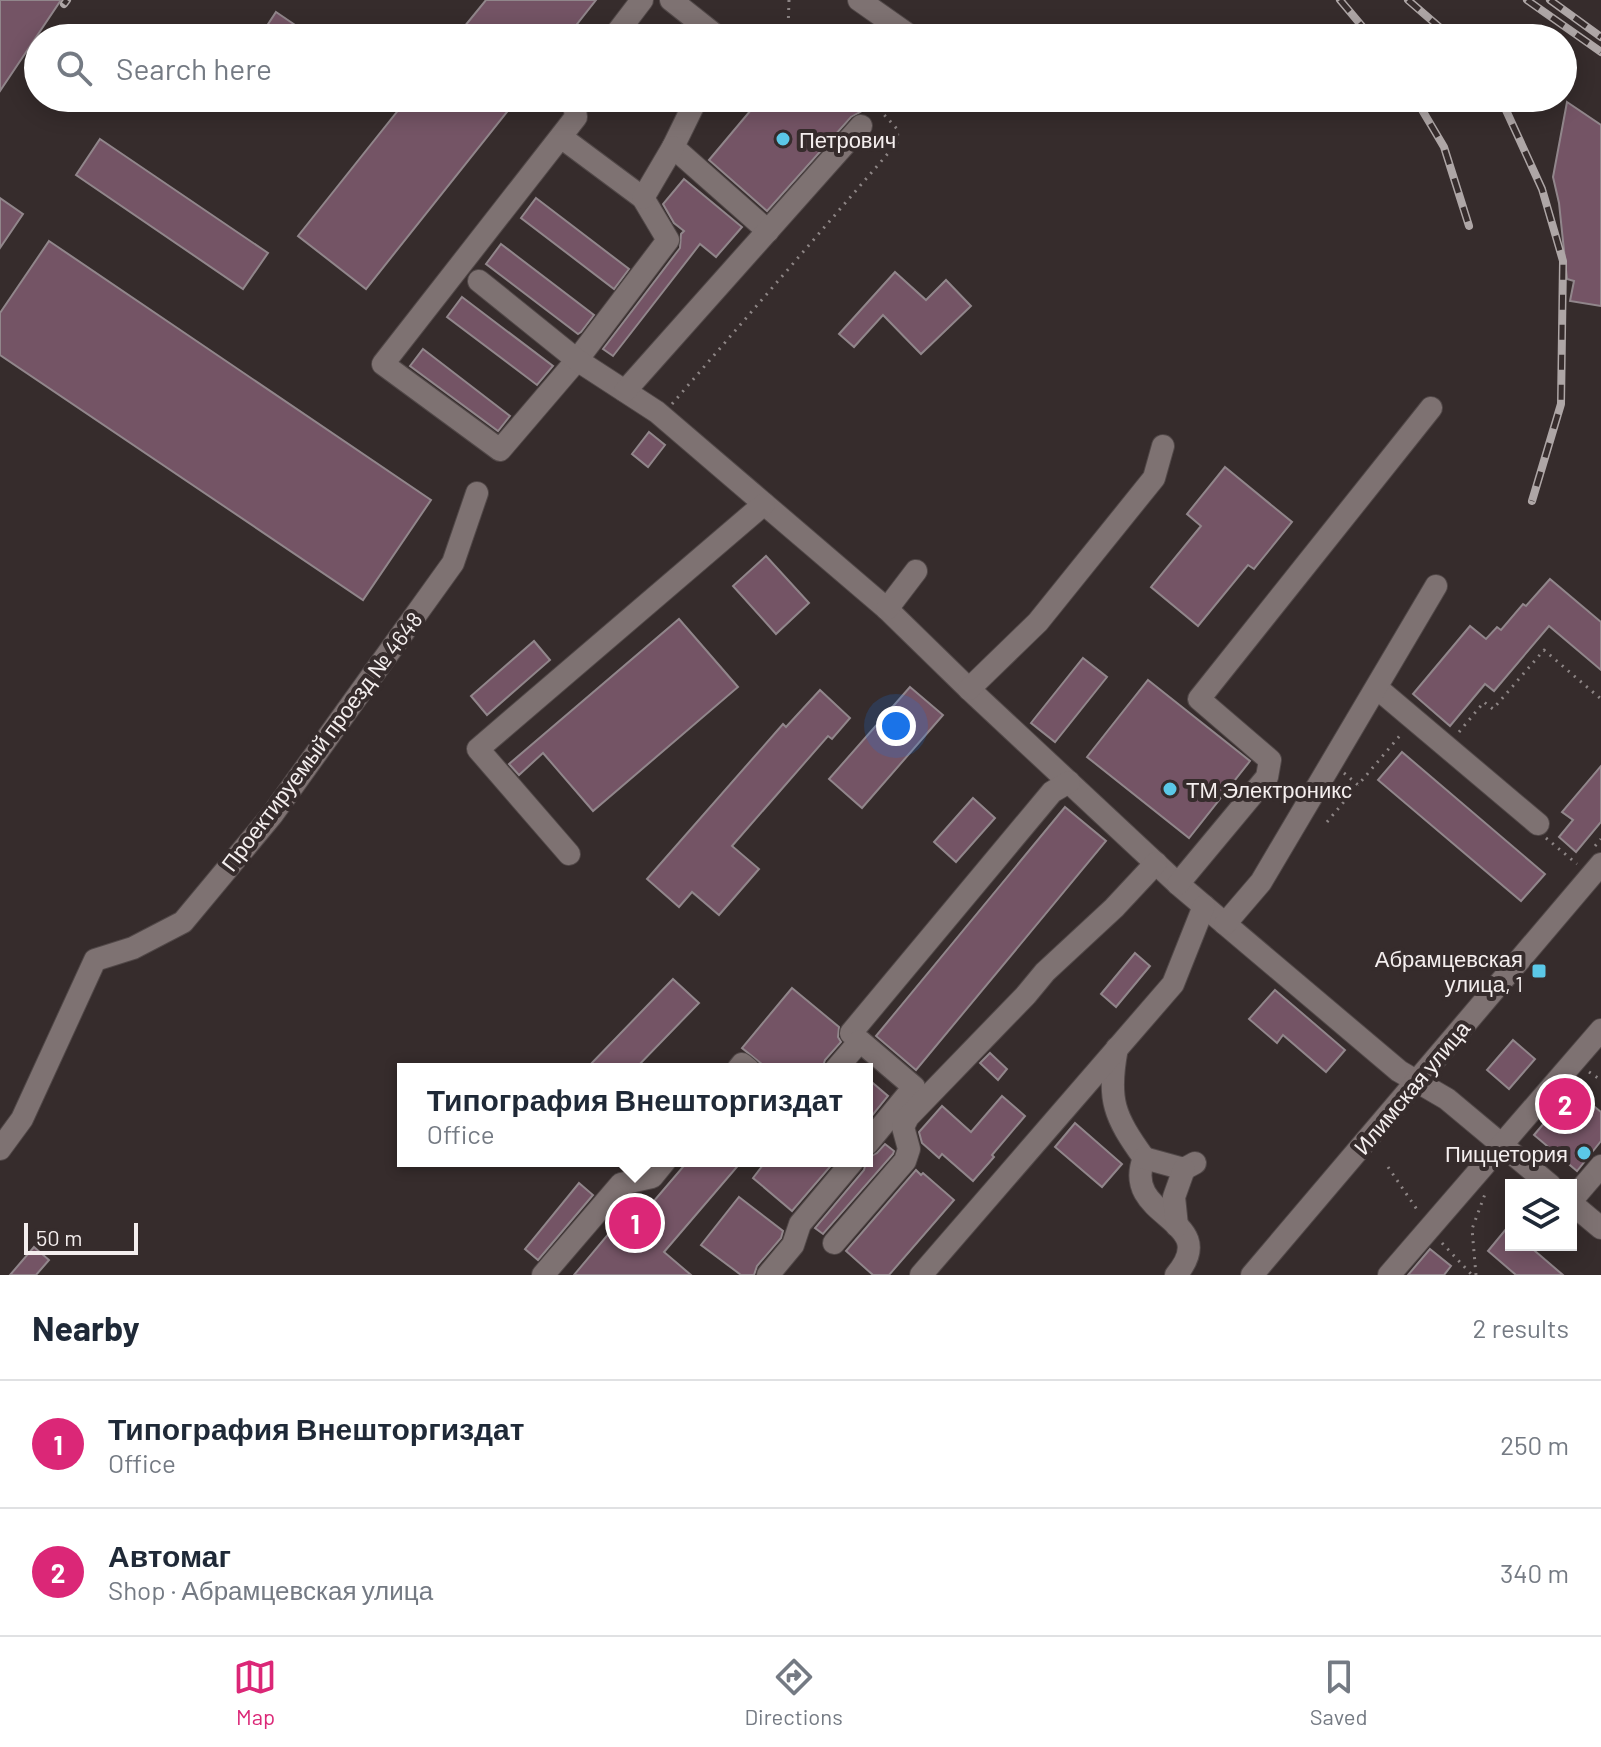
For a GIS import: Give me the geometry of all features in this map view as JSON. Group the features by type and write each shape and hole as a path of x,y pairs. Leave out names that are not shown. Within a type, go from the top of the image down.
{"street":[{"path":"624,24 642,0"},
{"path":"671,0 701,24"},
{"path":"859,0 893,24"},
{"path":"561,137 643,198 668,240 577,360 500,450 383,364 561,137 576,117 575,112"},
{"path":"643,198 690,112"},
{"path":"625,391 861,126"},
{"path":"673,147 768,231"},
{"path":"479,281 577,360 662,416 887,609 1178,884 1399,1071 1447,1099 1543,1179"},
{"path":"1178,884 1267,777 1270,760 1199,699 1431,408"},
{"path":"969,689 1038,622 1154,478 1163,446"},
{"name":"Проектируемый проезд № 4648","path":"0,1149 22,1119 95,960 133,948 183,922 272,815 453,563 477,493"},
{"path":"569,854 478,749 764,504"},
{"path":"887,609 916,571"},
{"path":"1225,924 1261,882 1436,586"},
{"path":"1377,688 1538,824"},
{"path":"851,1033 1052,792 1069,782"},
{"path":"834,1243 905,1161 909,1149 903,1127 908,1117 1045,972 1114,908 1156,863"},
{"name":"Илимская улица","path":"1252,1275 1601,864"},
{"path":"921,1275 1173,984 1204,906"},
{"path":"1389,1275 1601,1030"},
{"path":"841,1063 860,1041 914,1087 873,1137"},
{"path":"1117,1047 1111,1077 1112,1100 1121,1123 1144,1158 1139,1182 1144,1193 1190,1243 1187,1262 1176,1275"},
{"path":"1144,1158 1190,1165 1174,1197 1177,1226"},
{"path":"1577,1195 1601,1166"},
{"path":"543,1275 621,1184 652,1177 660,1167"},
{"path":"768,1275 793,1245 800,1224 848,1167"},
{"path":"1577,1207 1601,1228"}],"path":[{"path":"788,24 789,0"},
{"path":"662,416 897,143 898,130 882,112"},
{"path":"1446,747 1484,702 1493,709 1544,650 1601,699"},
{"path":"1327,822 1414,719"},
{"path":"1340,770 1358,785"},
{"path":"1538,824 1547,840 1576,863"},
{"path":"1476,1275 1472,1229 1487,1187"}],"building":[{"path":"0,0 61,0 45,24 24,24 24,55 0,91"},
{"path":"486,0 596,0 577,24 466,24"},
{"path":"276,12 294,24 268,24"},
{"path":"1577,109 1601,125 1601,306 1570,301 1574,281 1567,279 1559,203 1553,177 1565,112 1577,112"},
{"path":"397,112 507,112 366,289 298,236"},
{"name":"Петрович","path":"749,112 860,112 851,117 767,211 709,160"},
{"path":"100,139 268,253 243,289 76,175"},
{"path":"684,179 742,227 716,257 700,244 613,356 603,349 680,248 684,231 674,223 663,204"},
{"path":"0,198 23,214 0,248"},
{"path":"536,198 629,269 614,289 521,218"},
{"path":"49,241 431,500 363,600 0,355 0,313"},
{"path":"501,244 594,315 581,332 578,334 486,264"},
{"path":"895,272 926,300 946,280 971,306 921,354 883,315 854,347 839,334"},
{"path":"462,297 553,366 537,385 447,317"},
{"path":"423,349 510,416 498,431 410,366"},
{"path":"649,432 665,445 648,467 632,454"},
{"path":"1225,467 1292,522 1254,569 1248,565 1198,626 1151,587 1201,526 1187,514"},
{"path":"766,556 809,603 776,634 733,586"},
{"path":"1550,579 1601,622 1601,670 1549,626 1494,691 1485,684 1450,726 1413,694 1470,626 1486,639 1497,627 1501,630"},
{"path":"679,619 738,687 593,811 543,753 519,775 509,764"},
{"path":"534,641 550,660 487,715 471,696"},
{"path":"1083,658 1107,677 1055,742 1031,723"},
{"path":"1148,680 1250,761 1189,838 1087,757"},
{"path":"910,687 943,715 862,808 829,779"},
{"path":"820,690 850,718 832,739 828,736 732,846 759,869 719,915 692,892 679,907 647,879 783,724 786,727"},
{"path":"1402,752 1545,874 1521,901 1378,780"},
{"path":"1601,766 1601,822 1576,852 1559,837 1573,820 1562,812"},
{"path":"973,798 995,818 956,862 934,842"},
{"path":"1065,807 1106,841 916,1070 876,1036"},
{"path":"1135,953 1150,966 1116,1007 1101,994"},
{"path":"673,979 699,1003 641,1063 592,1063"},
{"path":"792,988 839,1027 841,1042 824,1063 761,1063 742,1048"},
{"path":"1275,990 1345,1050 1326,1072 1283,1035 1277,1043 1249,1019"},
{"path":"1513,1040 1535,1059 1509,1089 1487,1070"},
{"path":"990,1053 1007,1069 998,1080 980,1063"},
{"path":"873,1083 888,1096 873,1115"},
{"path":"1573,1089 1601,1112 1601,1141 1577,1171 1534,1135"},
{"path":"1002,1096 1025,1116 973,1181 942,1154 939,1158 922,1143 919,1132 942,1106 971,1132"},
{"path":"1075,1123 1122,1164 1102,1187 1055,1147"},
{"path":"885,1144 894,1151 823,1234 815,1228 865,1167 873,1167 873,1155"},
{"path":"683,1167 737,1167 664,1252 691,1275 574,1275 632,1206 642,1215"},
{"path":"761,1167 830,1167 792,1211 753,1178"},
{"path":"916,1170 954,1200 889,1275 873,1275 846,1251"},
{"path":"579,1183 593,1195 538,1260 525,1249"},
{"path":"739,1197 783,1231 781,1238 757,1266 754,1275 741,1275 701,1245"},
{"path":"1505,1230 1505,1251 1535,1251 1563,1275 1516,1275 1488,1251"},
{"path":"34,1247 49,1260 36,1275 10,1275"},
{"path":"1430,1249 1451,1266 1444,1275 1408,1275"}],"railway":[{"path":"64,4 67,0"},
{"path":"1340,0 1360,24"},
{"path":"1408,0 1436,24"},
{"path":"1527,0 1561,24"},
{"path":"1550,0 1601,37"},
{"path":"1577,35 1601,52"},
{"path":"1423,112 1444,147 1469,226"},
{"path":"1507,112 1542,189 1563,261 1561,404 1532,501"}],"place":[{"name":"Петрович","path":"783,139"},
{"name":"ТМ Электроникс","path":"1170,789"},
{"name":"Абрамцевская улица, 1","path":"1539,971"},
{"name":"Автомаг","path":"1565,1104"},
{"name":"Пиццетория","path":"1584,1153"},
{"name":"Типография Внешторгиздат","path":"635,1223"}]}
